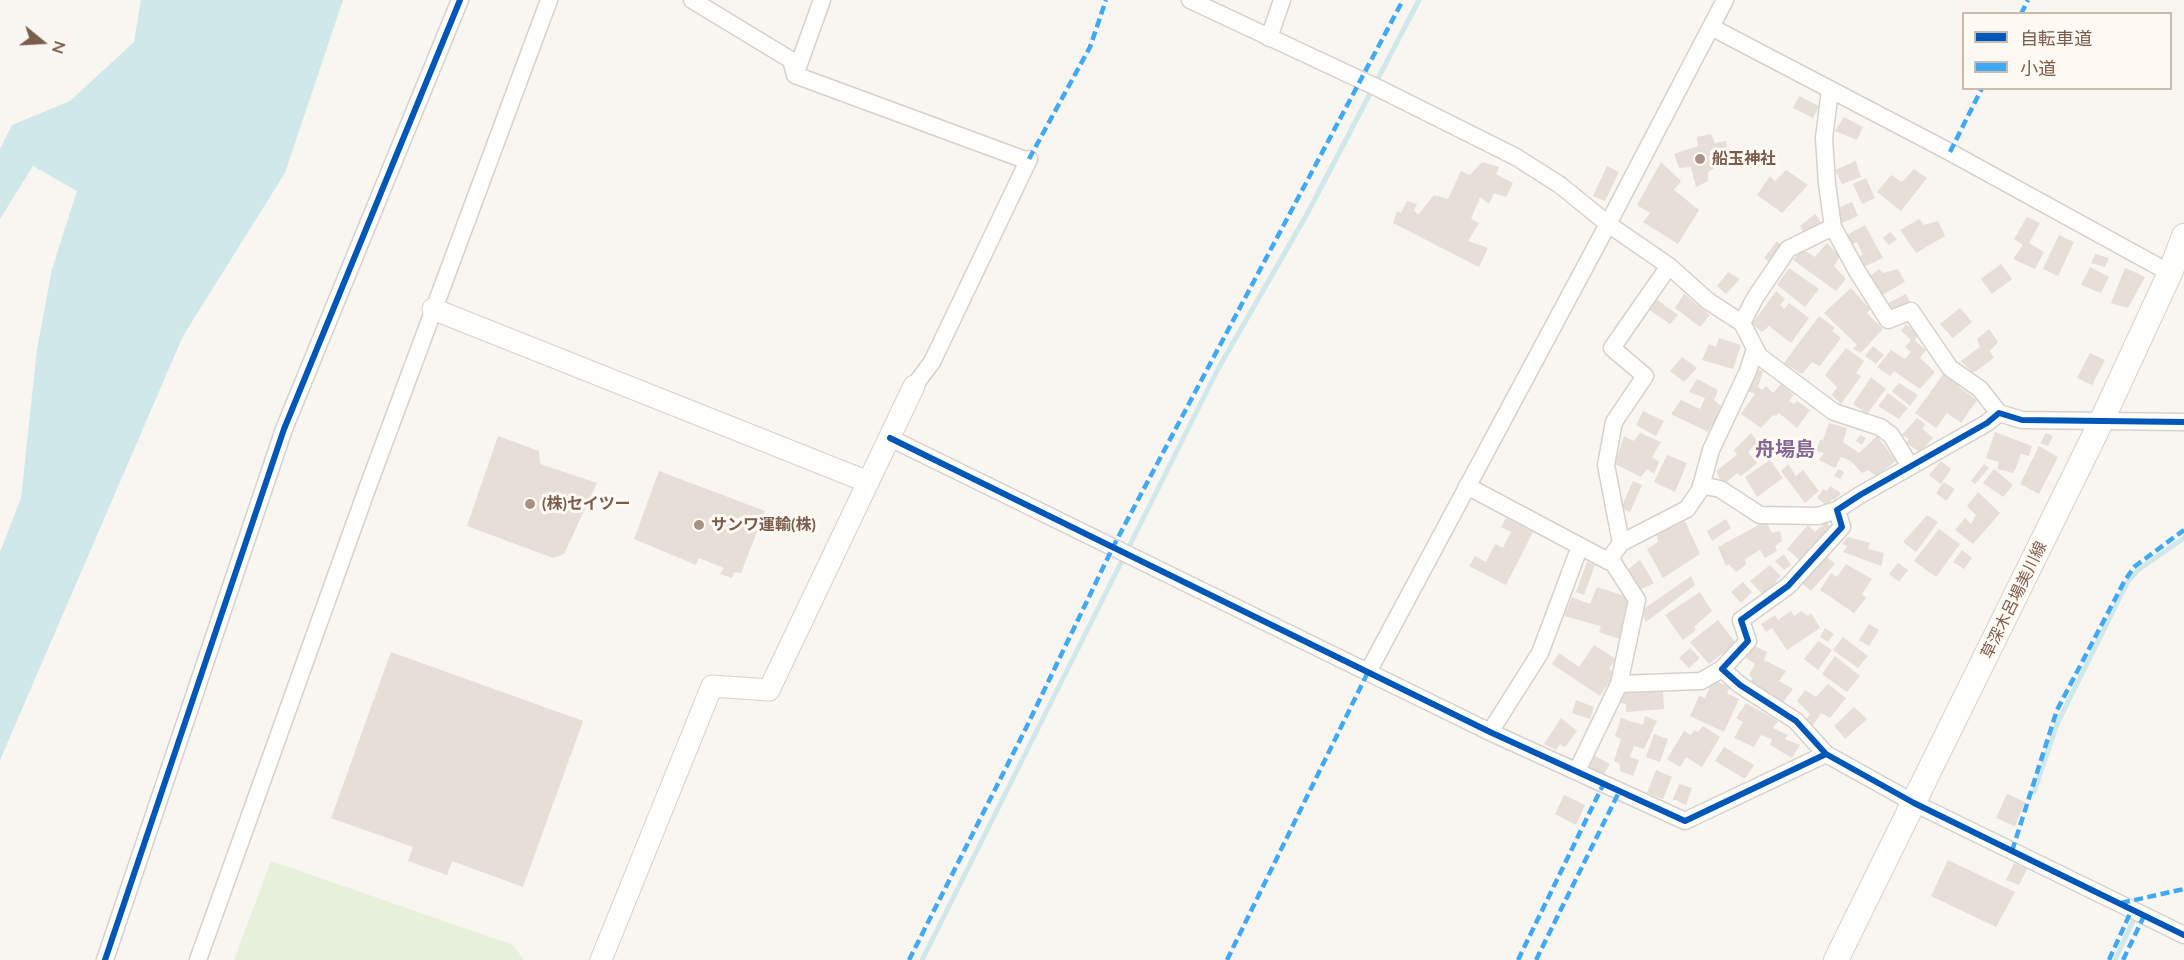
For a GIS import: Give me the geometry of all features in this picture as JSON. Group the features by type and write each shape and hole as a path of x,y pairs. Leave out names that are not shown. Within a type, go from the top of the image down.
{"main road":[{"name":"草深木呂場美川線","path":"1836,960 2102,420 2170,273 2184,236"}],"street":[{"path":"105,960 284,429 460,0"},
{"path":"198,960 433,309 549,0"},
{"path":"692,0 791,60 795,75"},
{"path":"795,75 822,0"},
{"path":"1190,0 1373,86 1516,158 1560,185 1608,224 1669,266 1708,302 1742,323 1759,356 1834,412 1880,427 1891,435 1910,466"},
{"path":"1269,38 1282,0"},
{"path":"1368,672 1725,0"},
{"path":"1711,27 1950,152 2170,273"},
{"path":"601,960 712,686 769,690 914,386 932,362 1028,160 795,75"},
{"path":"1830,90 1824,138 1833,227 1857,272 1888,320 1911,311 1950,368 1980,389 1999,413 2022,420 2184,422"},
{"path":"1742,323 1755,298 1788,249 1833,227"},
{"path":"1621,543 1606,465 1614,422 1646,376 1612,348 1669,266"},
{"path":"433,309 868,482"},
{"path":"1467,486 1608,561 1621,543 1687,510 1701,485 1711,450 1748,371 1755,349"},
{"path":"1701,485 1720,489 1760,515 1818,516 1837,510 1987,423 1999,413"},
{"path":"890,438 1490,732 1685,821 1826,754"},
{"path":"1619,684 1701,681 1722,669 1748,641 1741,620 1788,586 1842,527 1837,510"},
{"path":"1490,732 1540,652 1580,546"},
{"path":"1577,771 1619,684 1637,600 1610,558"},
{"path":"1722,669 1740,685 1796,722 1826,754 1914,803 2184,935"}],"green space":[{"path":"271,861 513,945 524,960 234,960"}],"water":[{"path":"141,0 343,0 285,173 183,336 0,760 0,552 21,498 37,349 52,269 77,191 33,166 0,219 0,149 12,125 70,101 134,42"}],"building":[{"path":"1799,96 1819,106 1813,118 1793,108"},
{"path":"1844,117 1863,127 1857,140 1835,131"},
{"name":"船玉神社","path":"1711,134 1715,143 1726,141 1728,152 1722,164 1708,172 1708,181 1696,187 1691,167 1679,168 1674,154 1698,146 1697,137"},
{"path":"1856,161 1861,177 1842,184 1835,170"},
{"path":"1482,162 1499,167 1496,174 1513,183 1506,197 1494,193 1489,204 1480,197 1471,219 1479,223 1468,241 1488,248 1479,267 1393,223 1397,211 1401,213 1407,201 1417,204 1414,210 1418,215 1434,195 1448,199 1461,171 1470,175"},
{"path":"1661,162 1681,181 1674,190 1699,210 1678,244 1643,222 1650,213 1637,205"},
{"path":"1607,166 1619,172 1605,201 1593,196"},
{"path":"1914,169 1927,178 1901,211 1877,192 1891,175 1902,182"},
{"path":"1786,170 1808,185 1782,213 1757,195 1770,176 1775,181"},
{"path":"1866,178 1875,198 1862,204 1853,184"},
{"path":"1852,202 1858,216 1842,223 1835,209"},
{"path":"1815,214 1821,222 1805,235 1800,226"},
{"path":"2027,217 2040,223 2029,243 2044,252 2035,269 2013,259 2023,245 2014,239"},
{"path":"1919,219 1924,225 1938,221 1945,236 1916,253 1900,230"},
{"path":"1865,225 1883,258 1863,267 1856,257 1863,255 1857,242 1850,245 1847,235"},
{"path":"1890,232 1897,239 1889,245 1883,238"},
{"path":"2059,235 2074,242 2058,276 2043,269"},
{"path":"1777,241 1783,247 1770,263 1764,258"},
{"path":"1827,243 1840,256 1834,266 1846,279 1836,291 1793,260 1802,249 1815,257"},
{"path":"2095,254 2109,258 2105,267 2091,263"},
{"path":"2001,264 2012,279 1992,294 1981,279"},
{"path":"2090,267 2109,277 2101,293 2081,285"},
{"path":"1789,268 1819,289 1805,307 1777,285"},
{"path":"2125,268 2145,277 2128,308 2111,303"},
{"path":"1879,269 1883,273 1898,269 1905,282 1882,295 1869,277"},
{"path":"1728,272 1740,279 1726,294 1717,286"},
{"path":"1851,288 1870,309 1867,313 1883,329 1861,353 1853,349 1857,345 1824,313"},
{"path":"1776,291 1785,299 1780,305 1784,309 1789,303 1809,318 1791,343 1769,326 1762,332 1752,324"},
{"path":"1684,294 1710,315 1700,327 1675,308"},
{"path":"1906,294 1910,302 1890,312 1886,304"},
{"path":"1657,300 1678,315 1670,324 1650,310"},
{"path":"1960,308 1972,322 1953,338 1940,324"},
{"path":"1819,316 1835,328 1832,331 1841,338 1820,366 1812,362 1802,374 1784,363"},
{"path":"1906,324 1918,334 1915,341 1926,350 1920,358 1935,372 1920,389 1894,371 1890,376 1877,367 1891,350 1905,359 1911,352 1905,347 1911,340 1901,331"},
{"path":"1989,329 1998,342 1990,351 1994,358 1973,373 1961,361 1980,347 1977,339"},
{"path":"1719,338 1741,345 1733,369 1702,360 1709,344 1716,347"},
{"path":"1873,346 1884,355 1876,364 1865,356"},
{"path":"1846,348 1864,361 1856,373 1861,376 1841,404 1832,395 1837,387 1825,375"},
{"path":"2090,353 2105,360 2092,385 2077,378"},
{"path":"1682,357 1697,368 1684,382 1670,371"},
{"path":"1755,369 1763,371 1758,387 1762,390 1766,386 1773,393 1781,384 1794,395 1789,401 1794,404 1797,401 1810,410 1797,428 1779,413 1776,416 1773,415 1761,428 1741,414 1755,394 1747,391"},
{"path":"1945,372 1960,383 1959,387 1977,400 1961,423 1947,413 1936,428 1915,413"},
{"path":"1871,377 1886,389 1867,414 1853,404"},
{"path":"1697,379 1718,390 1714,400 1723,408 1708,432 1671,414 1681,400 1700,409 1705,398 1689,392"},
{"path":"1899,383 1918,395 1910,406 1892,391"},
{"path":"1888,393 1908,408 1899,419 1878,406"},
{"path":"1643,411 1664,421 1656,436 1636,425"},
{"path":"1917,418 1925,424 1923,429 1933,438 1920,452 1906,443 1909,439 1902,435"},
{"path":"1829,423 1847,428 1843,442 1859,453 1877,436 1896,461 1876,476 1868,470 1862,473 1851,461 1841,457 1835,468 1819,460 1824,453 1816,451"},
{"path":"1995,432 2032,446 2029,456 2021,454 2014,473 1997,469 1999,462 1986,458"},
{"path":"1640,433 1661,442 1652,457 1659,462 1654,474 1647,469 1641,477 1615,464 1624,436 1634,441"},
{"path":"1751,433 1758,442 1748,452 1757,463 1741,476 1737,473 1723,485 1716,471 1737,455 1734,450"},
{"path":"2046,433 2053,436 2048,446 2040,443"},
{"path":"1860,435 1866,438 1862,445 1856,441"},
{"name":"(株)セイツー","path":"498,436 539,451 540,464 597,483 564,554 553,558 467,526"},
{"path":"2039,446 2058,457 2039,494 2020,484"},
{"path":"1667,455 1687,463 1675,492 1654,482"},
{"path":"1770,460 1783,478 1757,497 1745,477"},
{"path":"1941,461 1951,469 1941,484 1929,475"},
{"path":"1788,464 1796,476 1803,470 1819,491 1805,503 1781,471"},
{"path":"1984,464 1989,468 1975,484 1971,481"},
{"path":"1838,469 1844,472 1840,479 1834,476"},
{"path":"1994,469 2013,485 2003,497 1983,483"},
{"name":"サンワ運輸(株)","path":"659,471 765,511 741,573 734,572 732,578 720,574 724,568 699,558 696,565 634,539"},
{"path":"1633,481 1642,485 1630,512 1621,508"},
{"path":"1944,482 1955,489 1946,501 1936,493"},
{"path":"1830,486 1841,493 1834,501 1832,499 1828,507 1817,498 1823,489 1827,491"},
{"path":"1978,492 2000,513 1973,544 1955,530 1965,518 1971,524 1976,515 1967,506"},
{"path":"1927,515 1938,522 1916,552 1903,542"},
{"path":"1506,518 1533,532 1506,585 1469,566 1475,556 1486,562 1495,544 1503,548 1511,532 1501,527"},
{"path":"1726,519 1731,528 1712,541 1707,531"},
{"path":"1685,521 1700,554 1663,578 1647,549 1658,542 1657,535"},
{"path":"1766,521 1772,533 1780,531 1782,541 1775,546 1777,551 1765,558 1760,550 1745,559 1746,565 1736,572 1729,564 1726,566 1718,547"},
{"path":"1826,522 1833,530 1803,563 1787,549 1808,525 1815,532"},
{"path":"1939,529 1960,544 1936,577 1914,561"},
{"path":"1848,537 1870,543 1868,549 1884,553 1881,566 1843,552 1847,546 1842,544"},
{"path":"1962,550 1972,558 1964,569 1953,562"},
{"path":"1784,554 1791,565 1784,570 1775,561"},
{"path":"1826,556 1835,564 1811,591 1801,583"},
{"path":"1640,560 1654,583 1639,590 1627,570"},
{"path":"1587,562 1595,565 1584,595 1576,592"},
{"path":"1898,563 1908,570 1899,582 1889,574"},
{"path":"1846,564 1872,579 1862,594 1866,598 1854,613 1820,590 1831,573 1837,577"},
{"path":"1770,565 1781,576 1776,581 1777,585 1765,597 1750,581"},
{"path":"1691,576 1695,585 1646,622 1641,611"},
{"path":"1743,582 1752,592 1741,603 1731,592"},
{"path":"1597,587 1630,598 1628,604 1630,605 1619,639 1599,632 1601,626 1564,616 1572,597 1590,604"},
{"path":"1700,592 1712,611 1694,627 1696,630 1683,640 1665,615"},
{"path":"1791,611 1794,616 1801,611 1808,616 1811,613 1820,628 1787,650 1772,628 1766,632 1761,624 1775,615 1778,620"},
{"path":"1718,620 1736,643 1709,664 1690,642"},
{"path":"1869,624 1879,630 1869,646 1859,640"},
{"path":"1825,628 1834,634 1828,642 1820,637"},
{"path":"1843,637 1868,656 1858,668 1833,650"},
{"path":"1818,641 1832,650 1818,670 1804,659"},
{"path":"1594,645 1616,659 1609,669 1615,673 1600,696 1552,664 1559,653 1579,667"},
{"path":"1753,645 1767,652 1764,660 1786,671 1779,681 1793,689 1783,702 1750,685 1752,678 1749,675 1755,664 1746,658"},
{"path":"1690,648 1700,658 1689,668 1679,658"},
{"path":"391,652 583,721 523,887 452,861 447,875 408,861 413,847 331,818"},
{"path":"1835,656 1860,676 1847,692 1822,674"},
{"path":"1713,680 1730,687 1727,693 1739,699 1724,732 1690,716 1699,696 1705,698"},
{"path":"1828,684 1846,698 1830,718 1821,713 1813,725 1806,720 1810,714 1797,701 1805,690 1816,697"},
{"path":"1621,692 1663,692 1664,709 1626,712 1626,704 1620,703"},
{"path":"1576,700 1594,707 1590,719 1572,713"},
{"path":"1746,703 1778,721 1773,728 1788,735 1785,739 1800,745 1792,758 1770,745 1772,739 1761,735 1754,747 1734,738 1743,722 1736,718"},
{"path":"1854,707 1867,719 1845,739 1834,726"},
{"path":"1645,716 1657,721 1644,749 1634,746 1630,757 1639,760 1633,776 1620,771 1620,764 1614,761 1621,739 1615,736 1621,718 1643,725"},
{"path":"1561,718 1577,731 1565,747 1560,744 1556,750 1544,744"},
{"path":"1703,726 1720,737 1702,767 1686,757 1680,767 1667,759 1684,731 1691,735 1694,730 1698,732"},
{"path":"1654,734 1668,739 1660,762 1646,757"},
{"path":"1724,747 1754,765 1745,779 1715,761"},
{"path":"1593,755 1610,764 1604,774 1589,771"},
{"path":"1656,770 1672,777 1663,799 1647,793"},
{"path":"1679,784 1692,788 1686,805 1673,799"},
{"path":"2007,794 2025,802 2015,826 1996,818"},
{"path":"1564,795 1585,805 1576,825 1555,814"},
{"path":"1948,860 2015,892 1996,927 1931,896"},
{"path":"2014,863 2027,869 2019,885 2006,880"}],"waterway":[{"path":"922,960 1218,369 1307,214 1419,0"},
{"path":"2034,792 2057,724 2127,583 2138,570 2184,538"},
{"path":"2115,960 2134,919"}],"marked path":[{"path":"1029,159 1090,47 1106,0"},
{"path":"909,960 1026,728 1113,547 1403,0"},
{"path":"2022,12 2028,0"},
{"path":"1950,152 1981,90"},
{"path":"2012,851 2057,710 2124,582 2134,567 2184,530"},
{"path":"1227,960 1368,672"},
{"path":"1518,960 1603,785"},
{"path":"1536,960 1619,792"},
{"path":"2121,903 2184,889"},
{"path":"2109,960 2132,909"},
{"path":"2123,960 2144,916"}],"cycle path":[{"path":"105,960 284,429 460,0"},
{"path":"2184,422 2022,420 1999,413 1987,423 1837,510 1842,527 1788,586 1741,620 1748,641 1722,669 1740,685 1796,721 1826,754 1914,803 2184,935"},
{"path":"890,438 1490,732 1685,821 1826,754"}],"place":[{"name":"船玉神社","path":"1700,159"},
{"name":"(株)セイツー","path":"530,504"},
{"name":"サンワ運輸(株)","path":"699,525"}],"district":[{"name":"舟場島","path":"1785,450"}]}
